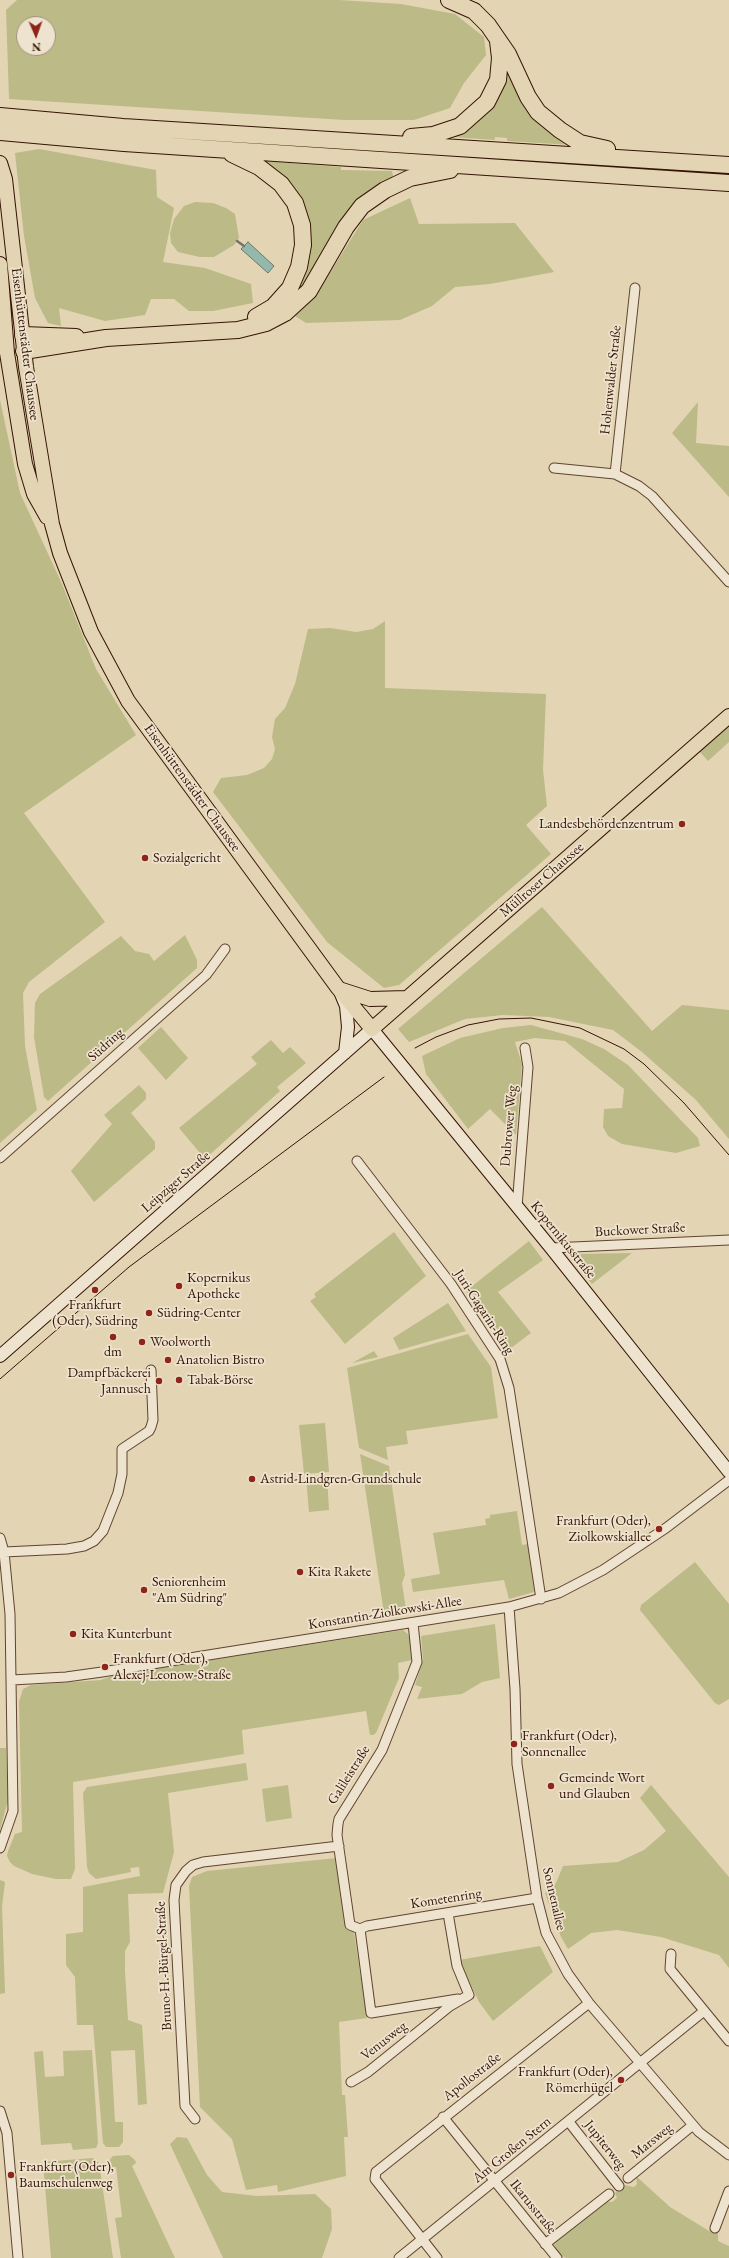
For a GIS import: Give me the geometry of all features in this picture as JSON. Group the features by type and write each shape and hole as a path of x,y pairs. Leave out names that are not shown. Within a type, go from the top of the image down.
{"highway":[{"path":"449,0 461,4 481,17 508,54 528,97 538,112 560,130 580,143 651,159"},
{"path":"322,140 433,135 460,126 487,102 498,80 500,58 498,39"},
{"path":"0,116 32,120 322,140 651,159 729,165"},
{"path":"0,132 33,136 215,149 729,183"},
{"path":"215,149 240,157 260,167 281,184 294,204 302,225 303,245 299,267 290,288 273,307 252,320 215,330"},
{"path":"24,351 106,338 215,330 238,330 266,323 285,313 309,291 346,227 362,206 385,190 410,178 449,170 518,168"},
{"path":"23,335 106,338"}],"main road":[{"name":"Eisenhüttenstädter Chaussee","path":"0,163 5,179 24,351 38,446 52,524 60,553 91,632 128,700 338,988 372,1029"},
{"name":"Eisenhüttenstädter Chaussee","path":"0,264 4,353 25,464 34,494 52,524"},
{"path":"3,337 23,335"},
{"path":"4,353 24,351"},
{"name":"Müllroser Chaussee","path":"372,1029 729,716"},
{"path":"338,988 370,999 407,998"},
{"path":"338,988 346,1006 348,1037 345,1053"},
{"name":"Leipziger Straße","path":"0,1356 372,1029"},
{"name":"Kopernikusstraße","path":"372,1029 551,1248 729,1472"}],"street":[{"name":"Hohenwalder Straße","path":"614,474 636,288"},
{"path":"554,468 614,474 647,491 729,582"},
{"name":"Südring","path":"0,1158 206,975 225,949"},
{"name":"Dubrower Weg","path":"517,1207 528,1067 525,1048"},
{"name":"Juri-Gagarin-Ring","path":"357,1161 451,1284 500,1359 509,1388 541,1599"},
{"name":"Buckower Straße","path":"551,1248 729,1240"},
{"path":"4,1552 67,1549 84,1546 94,1541 103,1531 118,1494 122,1474 122,1449 144,1434 151,1427 153,1420 151,1370"},
{"name":"Konstantin-Ziolkowski-Allee","path":"12,1680 66,1677 102,1672 510,1608 559,1593 603,1570 666,1528 729,1480"},
{"path":"0,1538 4,1552 10,1614 13,1811 0,1848"},
{"name":"Sonnenallee","path":"510,1608 515,1689 517,1764 537,1898 546,1933 555,1953 568,1974 589,2002 642,2062 693,2125 706,2139 729,2155"},
{"name":"Galileistraße","path":"360,1929 350,1925 337,1835 339,1819 382,1750 417,1662 413,1623"},
{"name":"Bruno-H.-Bürgel-Straße","path":"195,2119 185,2106 174,1900 176,1885 186,1871 194,1865 203,1862 339,1846"},
{"name":"Kometenring","path":"360,1929 367,1926 537,1898"},
{"path":"448,1913 457,1966 469,1996 462,1999"},
{"name":"Venusweg","path":"360,1929 359,1932 371,2013 462,1999"},
{"path":"671,1954 670,1969 729,2041"},
{"name":"Venusweg","path":"351,2082 368,2072 432,2020 462,1999"},
{"name":"Apollostraße","path":"422,2240 375,2179 374,2175 376,2172 589,2002"},
{"path":"425,2004 432,2020"},
{"name":"Am Großen Stern","path":"399,2258 495,2182 704,2011"},
{"path":"0,2111 8,2133 18,2258"},
{"name":"Ikarusstraße","path":"443,2117 557,2258"},
{"name":"Jupiterweg","path":"569,2122 619,2186"},
{"name":"Marsweg","path":"628,2178 693,2125"},
{"path":"715,2228 729,2191"},
{"path":"545,2244 609,2194"},
{"path":"422,2240 437,2258"}],"shaded area":[{"path":"17,0 339,0 401,4 455,14 484,37 486,55 464,83 450,108 414,120 344,120 9,99 6,10"},
{"path":"506,69 572,145 507,141 507,138 495,137 495,140 452,137 453,133 476,122 492,106"},
{"path":"39,149 156,170 157,197 174,208 163,262 205,268 251,284 253,303 213,311 189,311 174,299 151,299 145,315 105,321 59,308 61,326 48,323 35,298 24,236 15,153"},
{"path":"263,161 341,167 341,170 392,171 393,176 307,286 287,307 308,234"},
{"path":"410,198 419,224 515,223 554,272 490,284 455,287 432,306 400,320 306,323 295,316 319,290 363,220"},
{"path":"195,202 213,203 226,208 235,214 239,238 234,245 214,257 200,257 178,252 171,243 170,233 174,219 184,206"},
{"path":"0,400 20,493 62,584 96,669 136,735 24,813 105,922 29,982 23,993 25,1046 37,1110 0,1143"},
{"path":"698,402 696,443 729,446 729,497 672,433"},
{"path":"385,621 385,688 546,694 543,770 547,806 526,825 551,854 399,985 384,988 327,942 213,792 221,778 247,775 264,768 272,759 275,749 272,737 275,719 285,708 295,684 308,629 330,628 356,632 373,629"},
{"path":"729,727 729,742 708,761 700,752"},
{"path":"542,907 652,1031 682,1005 729,1010 729,1139 696,1100 642,1052 613,1030 549,1017 503,1015 465,1019 409,1042 398,1029"},
{"path":"185,935 197,960 197,968 48,1101 44,1097 34,1037 35,1003 40,994 121,936 135,951 149,954 154,961"},
{"path":"531,1025 582,1039 604,1049 628,1065 698,1138 700,1146 676,1153 622,1144 608,1136 603,1127 604,1109 622,1108 624,1089 565,1041 535,1038 515,1042 522,1064 516,1135 490,1109 468,1129 426,1074 422,1056 460,1038 503,1028"},
{"path":"161,1027 188,1058 166,1080 138,1048"},
{"path":"271,1040 283,1053 290,1047 306,1063 277,1087 280,1091 205,1159 179,1128 257,1064 251,1057"},
{"path":"139,1085 146,1093 146,1099 131,1113 155,1142 155,1149 94,1202 71,1171 112,1124 104,1115"},
{"path":"394,1232 426,1276 345,1344 310,1301 316,1297 314,1294"},
{"path":"529,1241 543,1260 498,1292 531,1333 507,1351 466,1291"},
{"path":"632,1253 592,1284 572,1259 573,1256 579,1254"},
{"path":"448,1303 466,1331 399,1350 393,1338"},
{"path":"468,1334 491,1367 498,1418 406,1431 408,1444 386,1447 388,1460 359,1448 347,1368"},
{"path":"374,1351 378,1357 352,1363"},
{"path":"325,1423 329,1472 304,1474 299,1425"},
{"path":"360,1454 389,1466 405,1575 402,1583 406,1610 384,1613"},
{"path":"327,1476 329,1510 309,1512 306,1477"},
{"path":"517,1511 522,1545 529,1544 536,1589 534,1592 509,1599 504,1580 413,1592 411,1579 440,1574 433,1533 486,1525 485,1519 490,1518 490,1515"},
{"path":"695,1562 729,1604 729,1699 719,1705 715,1703 640,1610 641,1605"},
{"path":"495,1624 500,1678 482,1682 462,1694 417,1699 422,1687 415,1685 423,1660 421,1636"},
{"path":"403,1630 412,1638 414,1657 412,1660 398,1663 399,1678 376,1733 373,1735 370,1735 366,1711 242,1730 244,1754 73,1782 75,1869 71,1879 56,1879 32,1874 14,1866 10,1862 7,1856 8,1851 15,1834 22,1832 19,1702 23,1689 31,1685 101,1680 114,1675"},
{"path":"0,1748 6,1748 8,1800 0,1830"},
{"path":"246,1763 248,1780 168,1793 174,1852 163,1893 128,1894 130,1942 125,1951 125,1971 128,2020 142,2025 147,2104 138,2105 135,2050 111,2051 115,2122 123,2122 123,2142 119,2147 106,2147 103,2143 93,2025 77,2025 75,1977 66,1965 66,1934 83,1932 83,1887 140,1876 139,1867 130,1868 131,1872 96,1879 89,1873 87,1867 83,1793 87,1787"},
{"path":"288,1785 292,1818 266,1822 262,1789"},
{"path":"651,1785 729,1877 729,1968 719,1955 661,1937 617,1930 591,1933 568,1949 561,1937 545,1893 556,1883 563,1866 618,1862 644,1850 666,1831 640,1798"},
{"path":"337,1858 347,1928 354,1932 367,2018 339,2022 342,2095 345,2095 348,2137 344,2137 346,2176 278,2192 277,2185 246,2190 232,2139 200,2107 189,1886 192,1877 207,1871"},
{"path":"0,1880 5,1882 2,1906 5,1993 0,1994"},
{"path":"540,1946 553,1972 493,2021 479,2002 459,1960"},
{"path":"92,2050 98,2143 96,2148 73,2150 71,2143 41,2145 34,2052 43,2051 45,2077 64,2076 63,2051"},
{"path":"177,2137 187,2138 207,2175 222,2192 257,2196 315,2194 331,2209 332,2229 322,2258 223,2258 170,2144"},
{"path":"129,2155 135,2160 136,2163 132,2166 175,2258 121,2258 115,2218 122,2217 116,2167 108,2167 108,2162 113,2156"},
{"path":"93,2158 99,2163 113,2258 51,2258 43,2162"},
{"path":"636,2176 670,2207 709,2231 710,2229 718,2232 718,2241 729,2246 729,2258 566,2258 562,2256 554,2244 556,2241 606,2201 612,2202 617,2198 615,2193 624,2185 634,2187 637,2184"}],"water":[{"path":"248,242 274,266 268,273 241,249"}],"waterway":[{"path":"237,241 244,246"}],"tram line":[{"path":"415,1048 436,1037 468,1025 499,1019 531,1018 580,1028 624,1049 644,1064 684,1103 729,1155"},
{"path":"0,1379 129,1267 384,1077"}],"place":[{"name":"Landesbehördenzentrum","path":"682,824"},
{"name":"Sozialgericht","path":"145,858"},
{"name":"Kopernikus Apotheke","path":"179,1286"},
{"name":"Frankfurt (Oder), Südring","path":"95,1290"},
{"name":"Südring-Center","path":"149,1313"},
{"name":"dm","path":"113,1337"},
{"name":"Woolworth","path":"142,1342"},
{"name":"Anatolien Bistro","path":"168,1360"},
{"name":"Tabak-Börse","path":"179,1380"},
{"name":"Dampfbäckerei Jannusch","path":"159,1381"},
{"name":"Astrid-Lindgren-Grundschule","path":"252,1479"},
{"name":"Frankfurt (Oder), Ziolkowskiallee","path":"659,1529"},
{"name":"Kita Rakete","path":"300,1572"},
{"name":"Seniorenheim \"Am Südring\"","path":"144,1590"},
{"name":"Kita Kunterbunt","path":"73,1634"},
{"name":"Frankfurt (Oder), Alexej-Leonow-Straße","path":"105,1667"},
{"name":"Frankfurt (Oder), Sonnenallee","path":"514,1744"},
{"name":"Gemeinde Wort und Glauben","path":"551,1786"},
{"name":"Frankfurt (Oder), Römerhügel","path":"621,2080"},
{"name":"Frankfurt (Oder), Baumschulenweg","path":"11,2175"}]}
